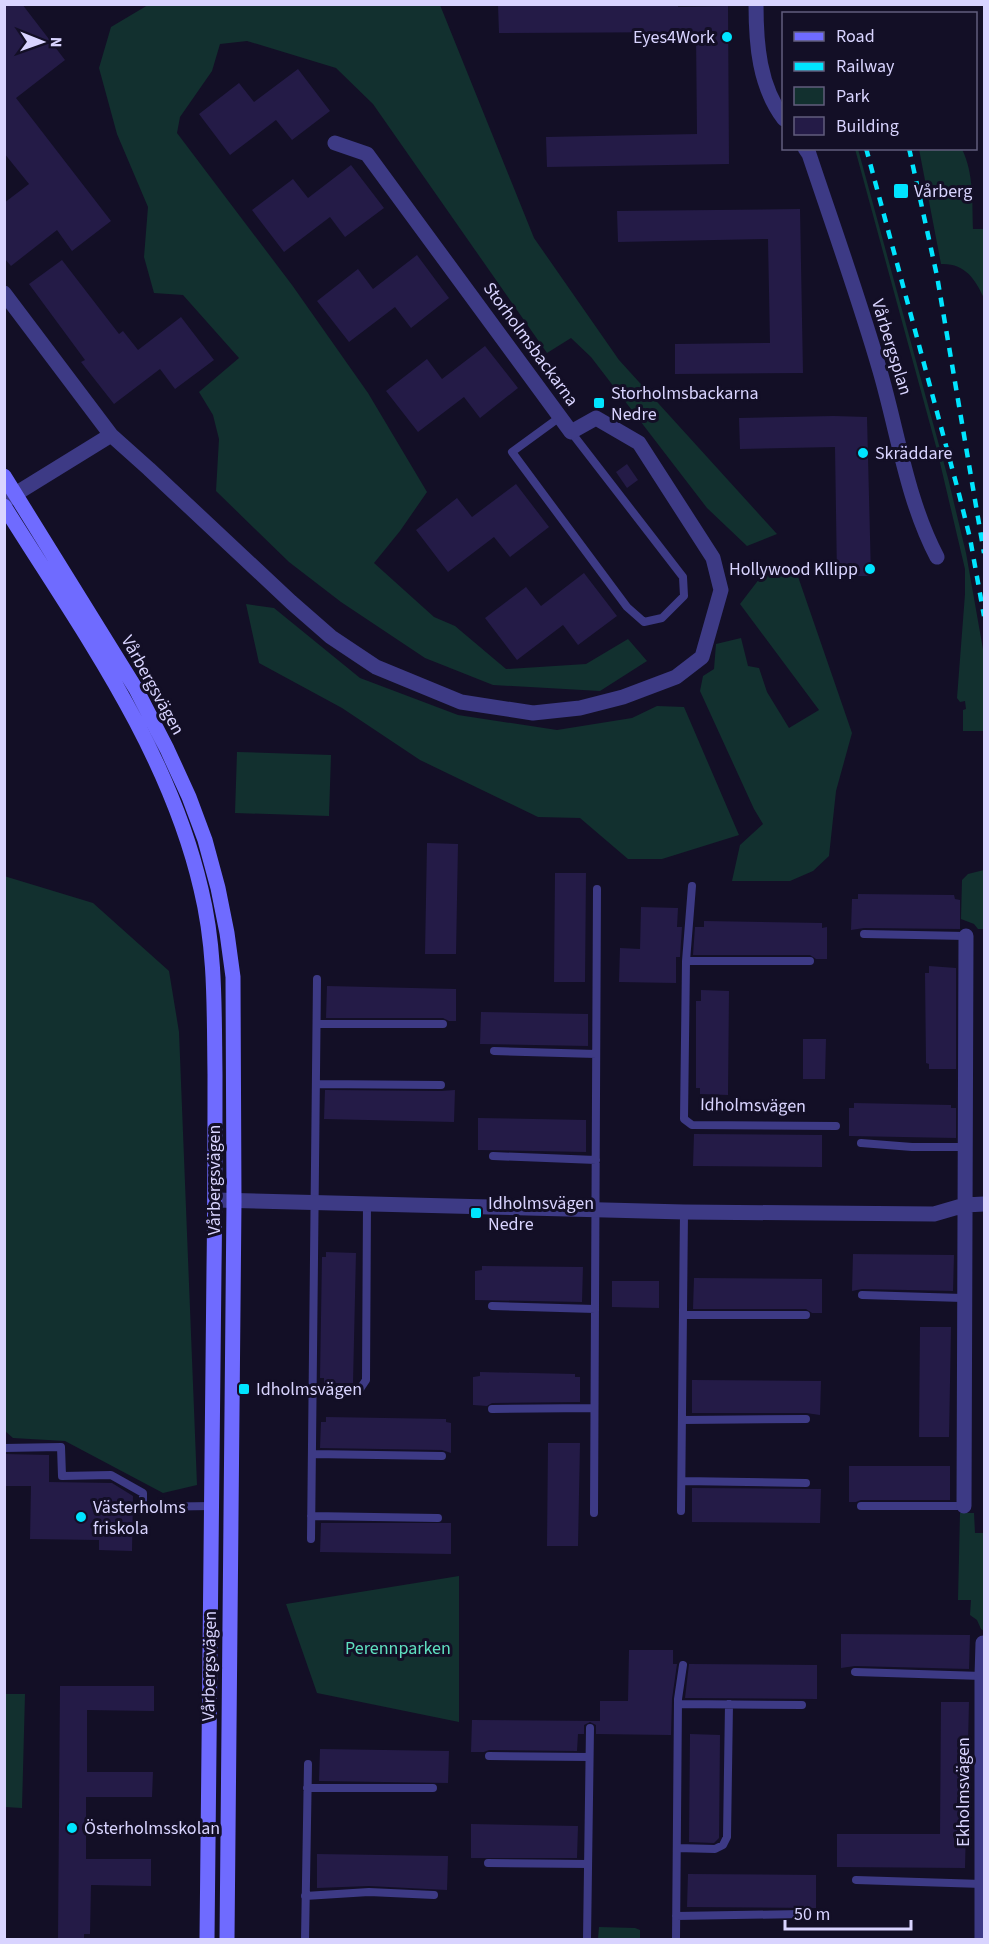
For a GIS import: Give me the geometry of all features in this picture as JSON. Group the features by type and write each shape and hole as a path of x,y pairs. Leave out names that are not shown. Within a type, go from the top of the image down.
{"street":[{"path":"756,4 756,44 764,78 774,105 782,117"},
{"name":"Storholmsbackarna","path":"4,293 111,435 291,603 331,637 376,668 461,702 533,713 579,708 612,700 676,677 702,657 721,590 713,558 639,443 596,418 571,432 367,154 335,143"},
{"name":"Vårbergsplan","path":"806,150 848,268 877,361 923,531 937,557"},
{"path":"10,497 111,435"},
{"name":"Vårbergsvägen","path":"4,476 10,497 136,689 189,796 205,840 225,922 233,977 234,1201 227,1940"},
{"name":"Vårbergsvägen","path":"4,506 123,696 154,754 174,801 202,890 214,979 215,1200 207,1940"},
{"path":"963,1506 966,936"},
{"path":"215,1200 684,1212 934,1214 964,1205 984,1204"},
{"name":"Ekholmsvägen","path":"982,1940 983,1643"}],"lane":[{"path":"560,417 512,452 627,607 644,622 662,618 684,596 683,577 571,432"},
{"name":"Idholmsvägen","path":"692,886 686,961 684,1119 692,1125 836,1126"},
{"path":"594,1513 597,889"},
{"path":"864,934 966,936"},
{"path":"686,961 810,961"},
{"path":"311,1539 317,979"},
{"path":"316,1024 443,1024"},
{"path":"494,1051 596,1054"},
{"path":"316,1084 441,1085"},
{"path":"861,1143 912,1147 964,1147"},
{"path":"493,1156 596,1160"},
{"path":"312,1391 360,1389 366,1380 367,1203"},
{"path":"681,1511 684,1212"},
{"path":"862,1295 963,1298"},
{"path":"492,1306 595,1310"},
{"path":"682,1315 806,1315"},
{"path":"492,1409 594,1408"},
{"path":"682,1420 806,1419"},
{"path":"4,1448 61,1447 62,1476 111,1475 143,1493 143,1507 212,1506"},
{"path":"312,1454 442,1456"},
{"path":"682,1480 806,1483"},
{"path":"861,1506 963,1506"},
{"path":"311,1516 438,1518"},
{"path":"676,1940 678,1704 683,1665"},
{"path":"855,1672 982,1676"},
{"path":"678,1704 802,1705"},
{"path":"677,1848 715,1849 723,1845 727,1837 729,1704"},
{"path":"587,1940 590,1728"},
{"path":"489,1756 589,1757"},
{"path":"305,1940 308,1764"},
{"path":"307,1788 434,1788"},
{"path":"488,1863 588,1864"},
{"path":"856,1880 982,1884"},
{"path":"305,1896 369,1892 434,1895"},
{"path":"676,1916 802,1914"}],"green space":[{"path":"148,5 440,5 534,238 619,360 777,534 747,546 707,508 591,357 571,338 547,353 373,104 336,68 247,41 220,44 212,71 180,117 177,133 292,285 368,393 427,492 374,563 434,617 455,626 506,669 586,664 628,639 647,661 600,691 493,685 425,658 341,602 289,562 216,491 219,439 213,415 199,392 239,358 183,295 154,293 144,257 148,207 117,134 99,68 111,27"},
{"path":"855,150 858,150 948,478 966,553 984,655 984,731 963,731 965,701 960,702 957,698 965,569 937,450"},
{"path":"919,150 962,150 966,158 972,198 973,229 984,229 984,298 973,279 963,269 941,264"},
{"path":"794,565 852,733 836,791 829,856 813,871 790,881 732,881 740,845 763,824 700,691 703,676 714,669 716,644 741,638 748,666 759,668 767,692 789,728 819,710 740,604 763,574"},
{"path":"246,604 274,608 360,678 458,715 557,730 632,718 657,706 684,707 739,835 662,859 628,859 580,818 538,817 420,760 342,708 259,663"},
{"path":"237,752 331,755 329,816 235,813"},
{"path":"984,870 984,929 978,929 974,924 961,919 962,880 968,874"},
{"path":"4,876 93,903 169,971 179,1032 197,1485 163,1493 65,1441 13,1438 5,1431"},
{"path":"960,1513 974,1513 975,1533 984,1533 984,1631 977,1620 970,1615 971,1600 958,1600"},
{"name":"Perennparken","path":"459,1576 459,1722 317,1693 286,1604"},
{"path":"5,1694 25,1694 22,1808 5,1807"},
{"path":"599,1927 635,1928 640,1930 640,1939 598,1939"}],"building":[{"path":"4,4 22,4 65,60 16,98 111,221 72,251 57,230 11,266 4,258 4,203 29,184 4,153"},
{"path":"678,4 678,7 728,6 729,164 547,167 546,137 697,134 696,32 499,33 498,5"},
{"path":"298,69 330,111 292,140 276,120 230,155 199,114 239,83 254,102"},
{"path":"351,165 384,208 345,237 330,217 284,252 252,210 293,179 308,198"},
{"path":"800,209 803,373 675,374 675,344 770,343 768,239 618,242 617,211"},
{"path":"417,255 449,298 411,328 395,307 349,342 317,301 358,269 373,289"},
{"path":"62,260 119,334 123,331 138,350 181,317 214,360 175,389 160,369 114,404 81,362 85,360 29,284"},
{"path":"485,346 518,388 480,418 464,397 418,432 386,391 427,359 442,379"},
{"path":"867,417 871,576 837,576 835,447 740,449 739,418"},
{"path":"627,464 638,480 627,488 616,472"},
{"path":"516,484 549,527 510,557 494,537 448,572 416,530 457,498 472,517"},
{"path":"584,573 617,616 578,645 563,625 517,660 485,618 526,587 541,606"},
{"path":"427,843 458,844 456,954 425,954"},
{"path":"555,873 586,873 585,982 554,982"},
{"path":"858,894 954,895 955,899 960,900 960,929 864,928 851,930 852,899 858,899"},
{"path":"641,907 678,908 677,927 682,927 680,957 676,957 676,983 619,982 620,948 640,949"},
{"path":"704,921 822,923 822,928 827,927 827,959 816,959 810,955 693,955 695,927 704,927"},
{"path":"929,966 956,968 956,1069 929,1069 929,1064 926,1063 925,973 929,973"},
{"path":"327,986 456,989 456,1021 443,1018 326,1018"},
{"path":"701,990 729,991 728,1095 700,1094 700,1088 696,1088 696,1001 701,1001"},
{"path":"481,1012 588,1014 588,1046 480,1044"},
{"path":"803,1039 826,1039 825,1079 803,1079"},
{"path":"325,1090 455,1090 454,1122 324,1119"},
{"path":"854,1103 951,1105 951,1108 956,1108 956,1138 849,1136 849,1108 854,1108"},
{"path":"478,1118 586,1120 586,1152 478,1150"},
{"path":"694,1134 822,1135 822,1167 693,1166"},
{"path":"326,1252 356,1253 353,1383 324,1383 324,1378 320,1378 322,1257 326,1257"},
{"path":"853,1254 954,1255 953,1291 862,1289 852,1291"},
{"path":"482,1266 583,1267 582,1302 475,1300 475,1271 482,1270"},
{"path":"694,1278 822,1279 822,1313 812,1313 806,1309 693,1309"},
{"path":"612,1281 659,1281 659,1308 612,1307"},
{"path":"920,1327 951,1327 949,1437 919,1437"},
{"path":"480,1372 575,1374 575,1377 580,1377 580,1402 473,1405 473,1377 480,1376"},
{"path":"692,1380 821,1381 820,1415 692,1413"},
{"path":"326,1417 446,1419 446,1422 451,1423 451,1453 442,1450 320,1448 321,1422 326,1422"},
{"path":"548,1443 580,1443 578,1546 547,1546"},
{"name":"Västerholms friskola","path":"4,1454 49,1455 49,1482 112,1483 133,1496 132,1551 99,1550 99,1540 30,1539 31,1486 4,1486"},
{"path":"849,1466 950,1466 950,1500 849,1502"},
{"path":"692,1488 821,1489 820,1523 692,1522"},
{"path":"321,1523 451,1523 451,1554 320,1552"},
{"path":"841,1634 970,1635 969,1669 855,1666 841,1668"},
{"path":"629,1650 673,1650 673,1664 677,1664 672,1699 671,1735 596,1734 596,1725 590,1722 584,1725 584,1734 578,1734 577,1751 489,1750 471,1752 472,1720 600,1721 600,1701 628,1701"},
{"path":"689,1664 817,1665 817,1699 685,1698"},
{"name":"Österholmsskolan","path":"60,1686 154,1686 154,1711 87,1710 87,1772 153,1772 152,1797 86,1797 86,1859 151,1859 151,1886 91,1885 90,1934 84,1934 84,1940 58,1940"},
{"path":"941,1702 969,1702 965,1868 837,1867 837,1834 940,1834"},
{"path":"690,1734 720,1735 719,1838 714,1843 689,1842"},
{"path":"320,1749 449,1751 448,1783 319,1781"},
{"path":"471,1824 578,1826 577,1858 471,1858"},
{"path":"317,1854 448,1856 447,1890 369,1886 317,1888"},
{"path":"688,1874 816,1875 816,1908 687,1907"}],"railway":[{"path":"867,150 959,494 970,538 984,616"},
{"path":"909,150 937,276 984,553"}],"place":[{"name":"Eyes4Work","path":"727,37"},
{"name":"Vårberg","path":"901,191"},
{"name":"Storholmsbackarna Nedre","path":"599,403"},
{"name":"Skräddare","path":"863,453"},
{"name":"Hollywood Kllipp","path":"870,569"},
{"name":"Idholmsvägen Nedre","path":"476,1213"},
{"name":"Idholmsvägen","path":"244,1389"},
{"name":"Västerholms friskola","path":"81,1517"},
{"name":"Österholmsskolan","path":"72,1828"}]}
